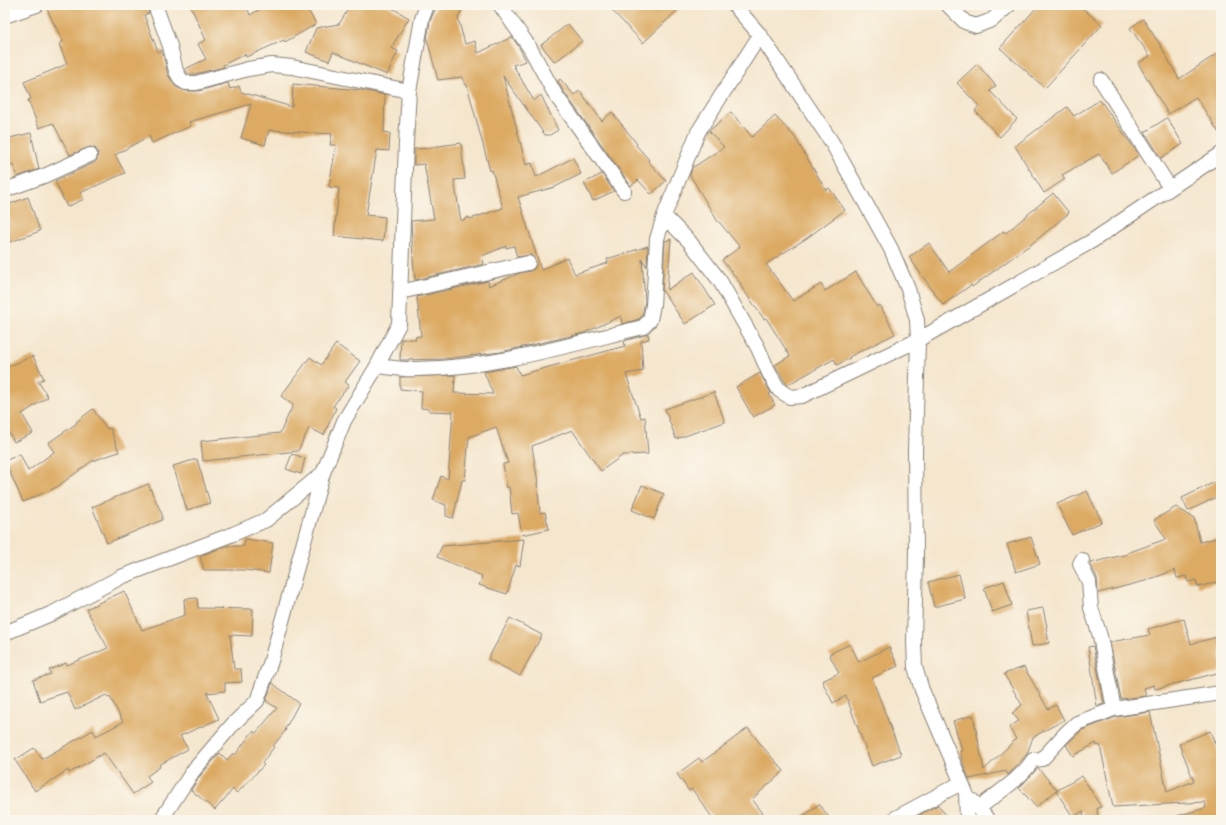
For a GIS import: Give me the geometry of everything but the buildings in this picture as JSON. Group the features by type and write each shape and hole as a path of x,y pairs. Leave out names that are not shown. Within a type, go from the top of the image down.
{"street":[{"path":"5,16 37,5"},
{"path":"155,5 170,46 176,71 181,80 186,83 196,83 248,68 272,65 292,67 409,91"},
{"path":"161,820 193,771 233,724 257,701 271,661 323,473 344,422 377,366 399,324 409,91 422,19 427,5"},
{"path":"500,5 530,48 555,94 624,191"},
{"path":"734,5 760,35 831,141 891,249 908,288 917,320 918,340 915,451 915,667 922,690 964,788 988,820"},
{"path":"948,5 965,22 976,26 992,20 1009,5"},
{"path":"377,366 415,369 464,366 532,354 643,327 650,320 653,305 657,239 664,216 698,132 760,35"},
{"path":"1101,80 1170,188"},
{"path":"664,216 689,241 720,281 758,348 768,373 779,390 790,397 802,396 918,340 1092,241 1221,154"},
{"path":"5,190 44,176 90,155"},
{"path":"400,292 528,263"},
{"path":"5,633 53,613 120,577 266,520 323,473"},
{"path":"1082,560 1080,564 1089,582 1091,608 1100,636 1114,709"},
{"path":"978,808 1019,776 1028,768 1033,760 1042,759 1077,723 1114,709 1221,693"},
{"path":"892,820 964,788"},
{"path":"964,788 967,820"}]}
